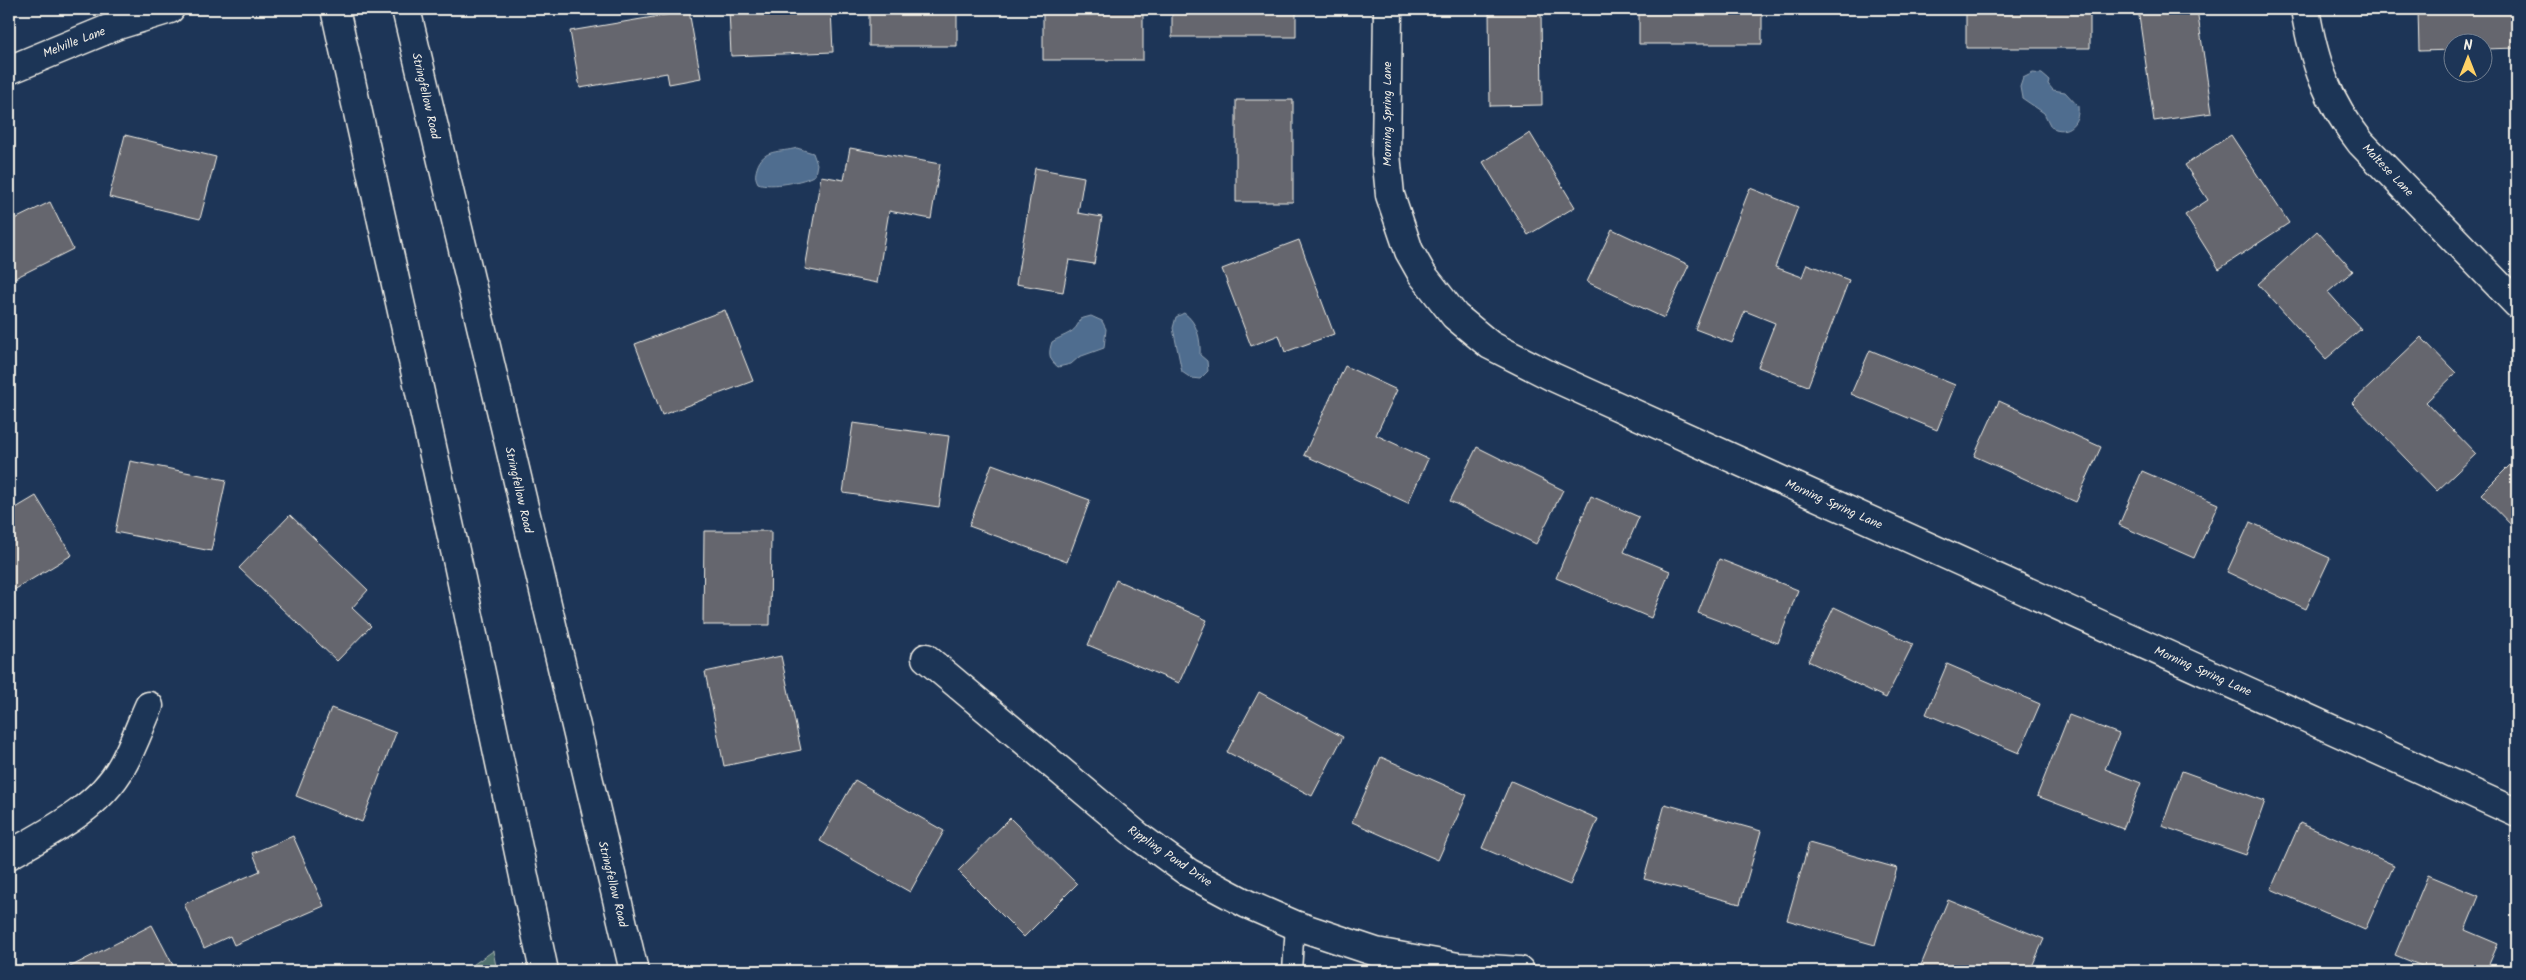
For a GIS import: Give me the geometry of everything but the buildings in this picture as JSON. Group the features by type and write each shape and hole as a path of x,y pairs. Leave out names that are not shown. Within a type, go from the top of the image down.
{"street":[{"name":"Melville Lane","path":"9,70 118,25 170,9"},
{"path":"335,9 460,574 544,971"},
{"name":"Stringfellow Road","path":"406,9 634,971"},
{"name":"Morning Spring Lane","path":"1388,9 1386,154 1390,195 1399,227 1422,274 1455,316 1490,345 1553,377 2517,813"},
{"name":"Maltese Lane","path":"2305,9 2312,49 2330,97 2346,124 2361,143 2517,304"},
{"name":"Rippling Pond Drive","path":"926,658 1138,836 1198,877 1246,904 1295,925 1376,952 1458,967 1520,971"},
{"path":"9,855 64,824 100,793 122,767 150,706"}],"lane":[{"path":"1292,971 1295,925"}],"green space":[{"path":"493,951 497,971 464,971"}],"water":[{"path":"2033,73 2042,74 2049,80 2048,84 2053,90 2065,92 2078,106 2075,122 2068,129 2063,130 2051,127 2044,113 2022,98 2020,87 2023,78"},
{"path":"797,148 813,153 817,164 815,175 787,184 770,185 758,183 756,172 763,157 773,152"},
{"path":"1184,313 1195,326 1199,337 1200,355 1207,361 1208,371 1200,379 1191,378 1182,372 1173,328 1176,317"},
{"path":"1091,316 1102,321 1106,329 1104,348 1079,357 1071,364 1058,367 1050,356 1052,342 1073,331 1080,319"}]}
